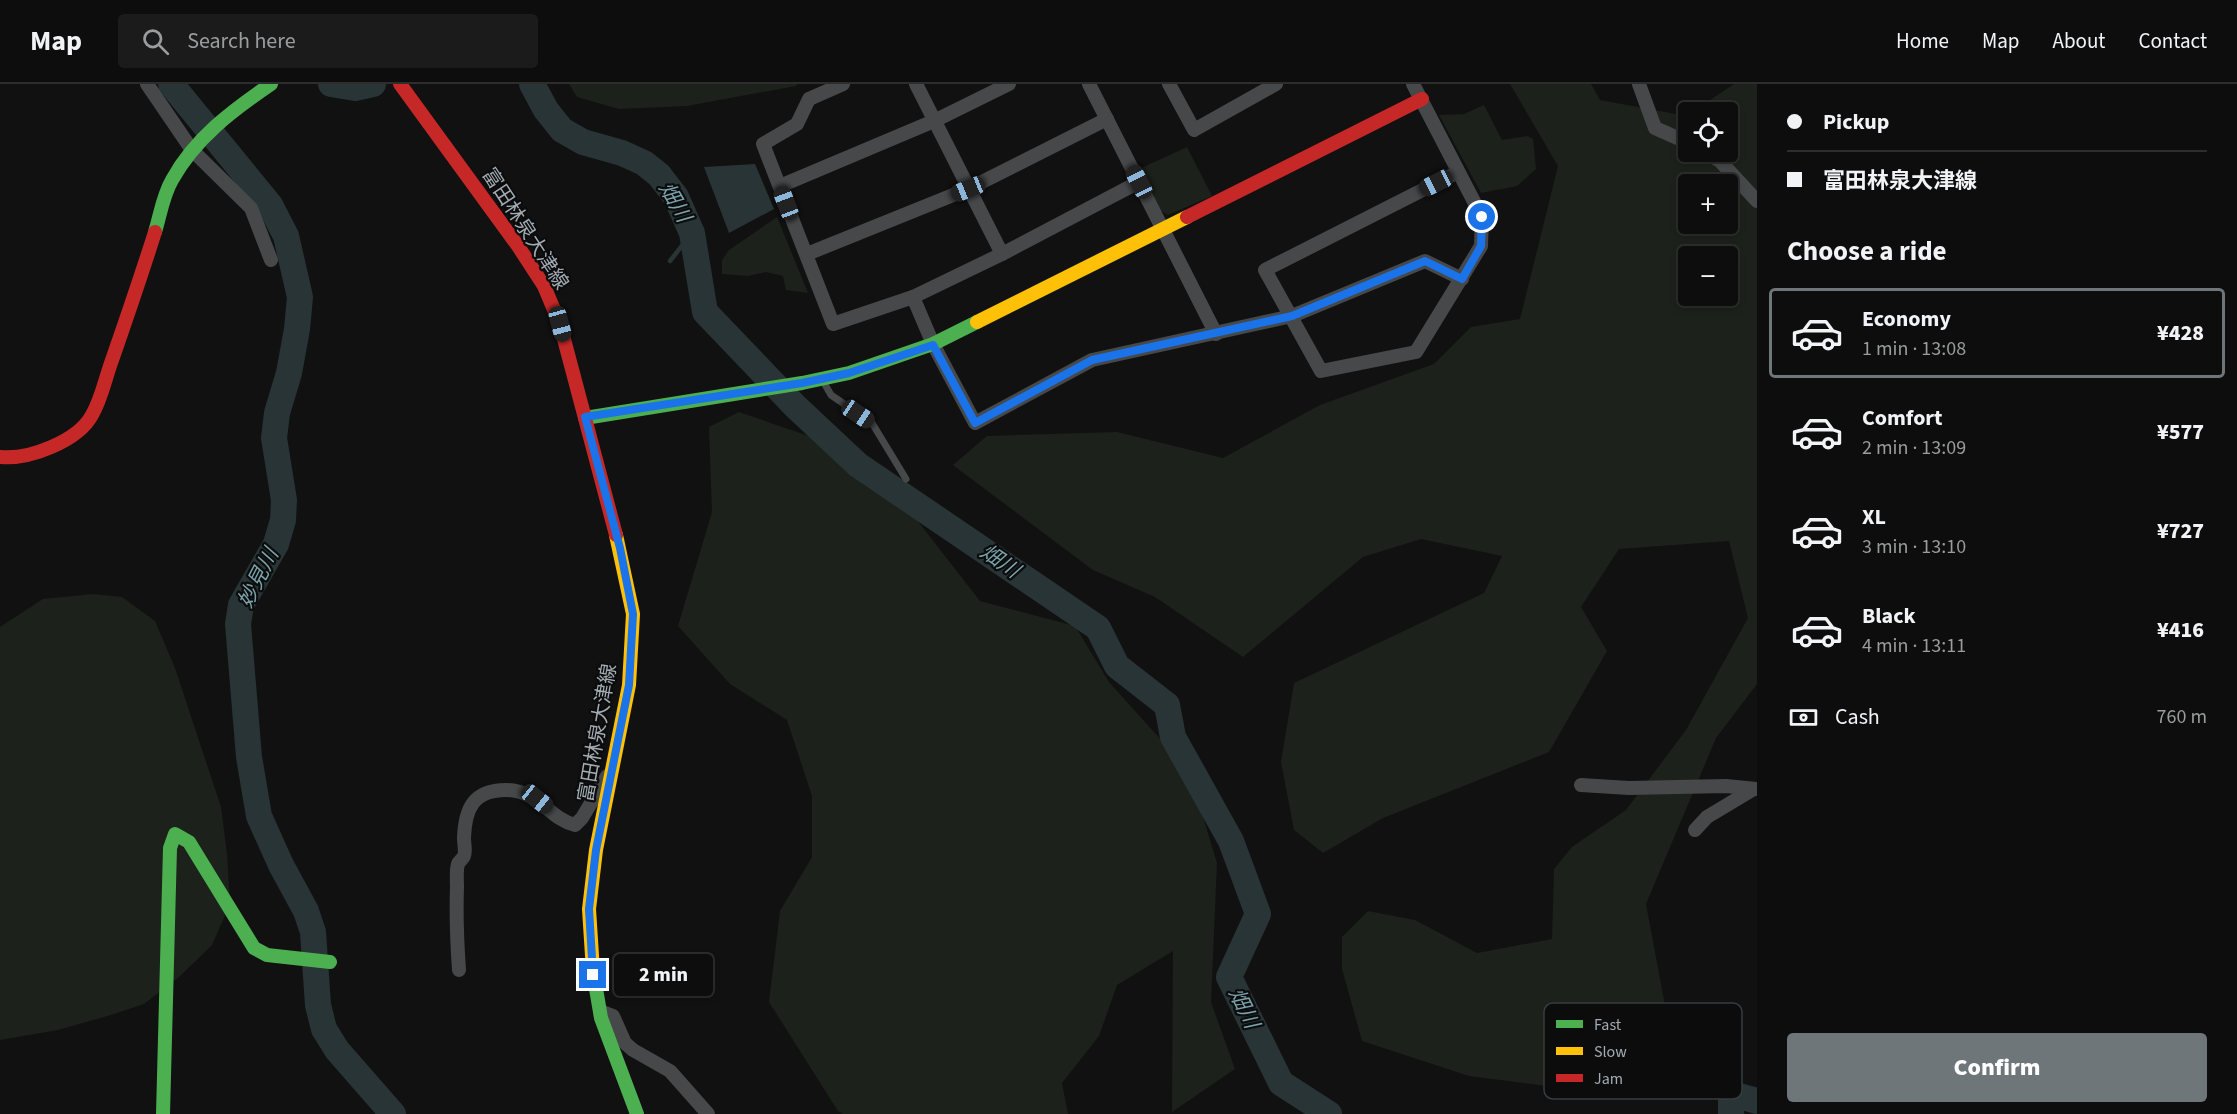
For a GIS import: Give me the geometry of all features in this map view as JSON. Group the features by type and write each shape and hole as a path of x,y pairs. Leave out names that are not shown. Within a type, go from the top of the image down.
{"street":[{"path":"147,84 192,150 251,208 271,260"},
{"path":"0,457 10,458 44,450 73,436 92,416 132,307 171,181 192,150 232,110 271,84"},
{"name":"富田林泉大津線","path":"400,84 518,246 544,286 560,324 620,548 633,614 629,685 596,850 589,909 593,975 600,1011 638,1114"},
{"path":"843,84 809,99 797,124 763,144 833,324 914,297 1139,182"},
{"path":"916,84 1002,254"},
{"path":"780,186 934,121 1009,84"},
{"path":"1089,84 1216,334"},
{"path":"1169,84 1194,130 1276,84"},
{"path":"1413,84 1482,217 1481,246 1416,352 1321,371 1265,270 1458,172"},
{"path":"1639,84 1655,128 1678,138"},
{"path":"585,417 802,383 849,373 933,345 1422,99"},
{"path":"807,254 968,189 1107,120"},
{"path":"1721,162 1757,201"},
{"path":"914,297 933,345 975,423 1092,360 1292,316 1425,261 1462,279"},
{"path":"459,970 456,927 458,865 464,856 465,821 469,808 476,798 490,792 506,790 522,793 537,799 567,823 575,825 582,818 612,770"},
{"path":"1581,785 1629,788 1726,786 1755,790"},
{"path":"1695,830 1707,817 1755,790"},
{"path":"163,1114 170,848 175,834 189,842 254,948 267,955 330,962"},
{"path":"600,1011 613,1016 626,1043 633,1050 670,1071 708,1114"}],"lane":[{"path":"821,379 831,395 872,423 906,479"}],"shaded area":[{"path":"569,84 797,84 687,106 619,109 577,97"},
{"path":"1510,84 1591,84 1600,100 1678,114 1678,162 1738,162 1738,102 1707,102 1734,84 1757,84 1757,684 1716,738 1646,904 1664,1003 1544,1003 1544,1086 1469,1076 1362,1041 1342,969 1342,937 1368,911 1415,920 1477,953 1552,939 1554,869 1572,847 1626,810 1686,730 1748,618 1729,541 1619,549 1581,607 1607,651 1549,752 1383,818 1323,853 1294,830 1281,762 1294,683 1484,593 1502,556 1421,539 1363,557 1243,657 1155,597 1093,570 953,465 987,436 1117,432 1223,458 1320,405 1434,364 1471,327 1520,319 1558,166"},
{"path":"1484,105 1502,140 1527,136 1533,139 1536,169 1517,186 1481,193 1439,115 1464,114"},
{"path":"1187,147 1212,196 1168,215 1161,211 1139,169"},
{"path":"755,164 774,209 729,233 704,167"},
{"path":"777,217 808,293 786,290 783,276 766,272 748,276 722,274 722,260 729,250"},
{"path":"739,412 867,456 980,601 1075,626 1109,682 1189,771 1217,863 1211,1002 1235,1069 1172,1112 1173,951 1117,985 1099,1036 1062,1083 1068,1114 843,1114 838,1111 769,1002 780,911 812,857 812,796 787,720 730,684 678,626 712,512 709,427"},
{"path":"93,594 122,597 155,621 175,668 221,807 230,904 212,945 179,977 144,1004 58,1030 0,1040 0,627 43,599"}],"waterway":[{"name":"妙見川","path":"171,84 270,205 286,236 300,297 289,373 277,413 274,438 284,500 283,520 276,544 241,605 238,624 249,757 259,816 281,865 306,911 313,932 318,1005 324,1029 337,1050 393,1114"},
{"path":"331,84 355,88 373,84"},
{"name":"畑川","path":"532,84 546,110 562,130 583,142 622,153 644,163 659,175 676,197 692,233 705,312 795,406 858,465 1098,628 1117,666 1167,705 1173,737 1231,841 1258,914 1229,977 1281,1083 1329,1114"},
{"path":"670,261 692,233"},
{"name":"畑川","path":"1742,1097 1757,1101"},
{"name":"畑川","path":"1731,1114 1731,1101 1734,1099"}],"traffic: fast":[{"path":"155,232 169,186 181,165 216,126 271,84"},
{"path":"585,418 802,383 849,373 933,344 977,322"},
{"path":"163,1114 170,848 175,834 189,842 254,948 267,955 330,962"},
{"path":"593,971 601,1018 637,1114"}],"traffic: slow":[{"path":"977,322 1187,217"},
{"path":"593,971 589,909 596,850 629,685 633,614 616,535"}],"traffic: jam":[{"path":"400,84 518,246 544,286 560,324 616,535"},
{"path":"1187,217 1422,99"},
{"path":"0,457 25,455 52,447 76,433 92,415 155,232"}],"route":[{"path":"593,975 589,909 596,850 629,685 633,614 620,548 585,417 802,383 849,373 933,345 975,423 1092,360 1292,316 1425,261 1462,279 1481,246 1482,217"}]}
